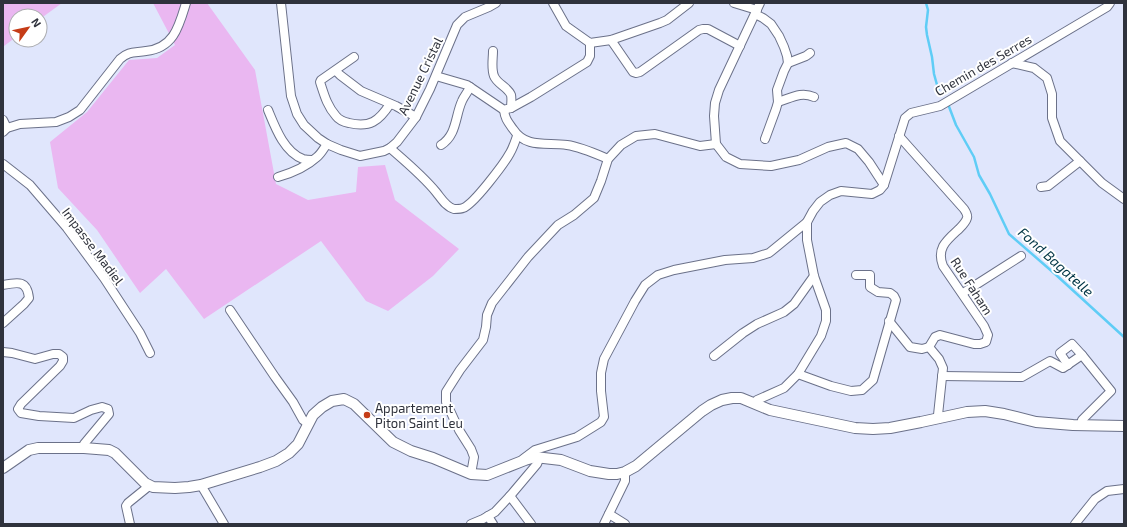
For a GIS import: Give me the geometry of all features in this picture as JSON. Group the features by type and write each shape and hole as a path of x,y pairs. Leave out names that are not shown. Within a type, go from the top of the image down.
{"main road":[{"path":"3,468 22,454 33,449 84,448 109,450 115,453 149,486 189,488 276,462 289,453 298,444 313,415 332,401 344,399 354,404 393,442 410,451 433,458 472,474 487,475 535,457 561,460 600,473 617,474 625,472 636,466 702,411 722,400 732,398 742,398 770,410 855,428 890,428 967,412 985,411 1036,422 1124,426"}],"street":[{"path":"4,127 20,124 56,122 69,117 80,110 120,59 127,54 151,51 163,46 172,39 179,26 186,3"},
{"path":"281,3 292,96 297,114 304,125 327,144 360,156 384,151 390,148 424,179 444,203 454,209 463,208 479,195 511,153 518,136"},
{"name":"Avenue Cristal","path":"390,148 397,142 416,117 436,76 457,25 464,16 496,3"},
{"path":"553,3 566,26 590,43 611,40 667,20 689,3"},
{"path":"734,3 757,9 763,18 771,24 779,36 787,56 788,63 777,90 778,102 765,139"},
{"name":"Chemin des Serres","path":"884,185 905,118 911,113 940,106 1107,7 1110,3"},
{"path":"516,463 535,450 577,437 601,422 604,417 601,391 601,373 604,359 635,301 645,286 658,275 674,270 725,260 753,258 769,252 807,222 820,202 830,195 841,191 872,194 880,190 884,185 869,162 858,149 846,143 828,147 799,160 770,166 740,164 726,158 716,144 714,116 715,102 719,90 757,9"},
{"path":"611,40 633,72 636,73 640,72 699,30 708,29 740,46"},
{"path":"507,109 531,97 587,62 590,56 590,43"},
{"path":"493,51 494,76 511,96 505,119 518,136 529,142 564,144 580,147 608,159"},
{"path":"788,63 806,56 810,52"},
{"path":"354,57 320,82 330,108 337,118 345,122 366,125 373,123 380,118 390,104"},
{"path":"1012,63 1034,68 1047,78 1052,94 1052,118 1060,141 1102,183 1124,199"},
{"path":"336,71 340,76 361,91 416,117"},
{"path":"436,76 467,85 507,109"},
{"path":"441,145 446,142 454,130 462,101 470,87"},
{"path":"778,102 802,94 814,98"},
{"path":"268,110 278,134 290,150 302,158 312,160"},
{"path":"472,474 474,457 446,402 446,392 460,370 483,340 487,315 492,303 528,257 558,225 574,215 594,198 608,159 621,145 636,136 655,134 700,146 716,144"},
{"name":"Rue Faham","path":"899,136 964,209 967,215 967,219 962,226 945,241 940,252 940,259 943,266 984,326 988,335 986,342 980,344 974,344 940,335 935,337 929,347"},
{"path":"278,177 292,173 318,156 327,144"},
{"path":"1041,186 1048,186 1080,161"},
{"name":"Impasse Madiel","path":"3,164 30,185 67,228 104,278 140,333 150,353"},
{"path":"754,403 757,400 784,388 798,374 821,336 826,321 826,310 814,276 807,240 807,222"},
{"path":"962,293 1021,256"},
{"path":"798,374 831,386 851,391 862,390 873,380 896,300 890,293 878,292 870,287 870,275 856,275"},
{"path":"714,356 743,333 757,324 784,312 794,304 814,276"},
{"path":"3,285 18,282 25,285 29,298 3,323"},
{"path":"230,310 293,402 303,420 308,424"},
{"path":"890,321 910,347 922,349 929,347 939,359 943,368 938,415 939,418"},
{"path":"1068,365 1060,353 1072,344 1111,391 1082,420 1081,425"},
{"path":"3,352 35,359 53,354 59,354 63,357 63,361 60,366 21,404 18,409 20,413 39,416 74,418 91,410 102,407 108,409 110,414 84,444 84,448"},
{"path":"942,376 1022,377 1050,361 1064,368 1082,355"},
{"path":"471,524 495,512 537,464 540,457"},
{"path":"604,524 625,481 625,472"},
{"path":"201,485 224,524"},
{"path":"130,524 126,506 149,486"},
{"path":"1075,524 1095,499 1107,491 1124,489"},
{"path":"510,496 531,524"},
{"path":"609,514 626,524"},
{"path":"488,516 493,524"}],"shaded area":[{"path":"3,3 62,3 48,13 48,8 8,8 8,43 4,46"},
{"path":"153,3 207,3 255,70 276,184 308,200 356,192 358,167 385,165 395,200 459,249 433,276 388,311 366,301 321,241 204,319 166,269 140,293 97,230 58,188 50,142 87,112 129,60 157,58 175,45"}],"waterway":[{"name":"Fond Bagatelle","path":"926,3 928,10 926,27 927,35 939,92"},
{"name":"Fond Bagatelle","path":"948,104 956,125 974,157 979,175 1009,234 1124,337"}],"place":[{"name":"Appartement Piton Saint Leu","path":"367,415"}]}
